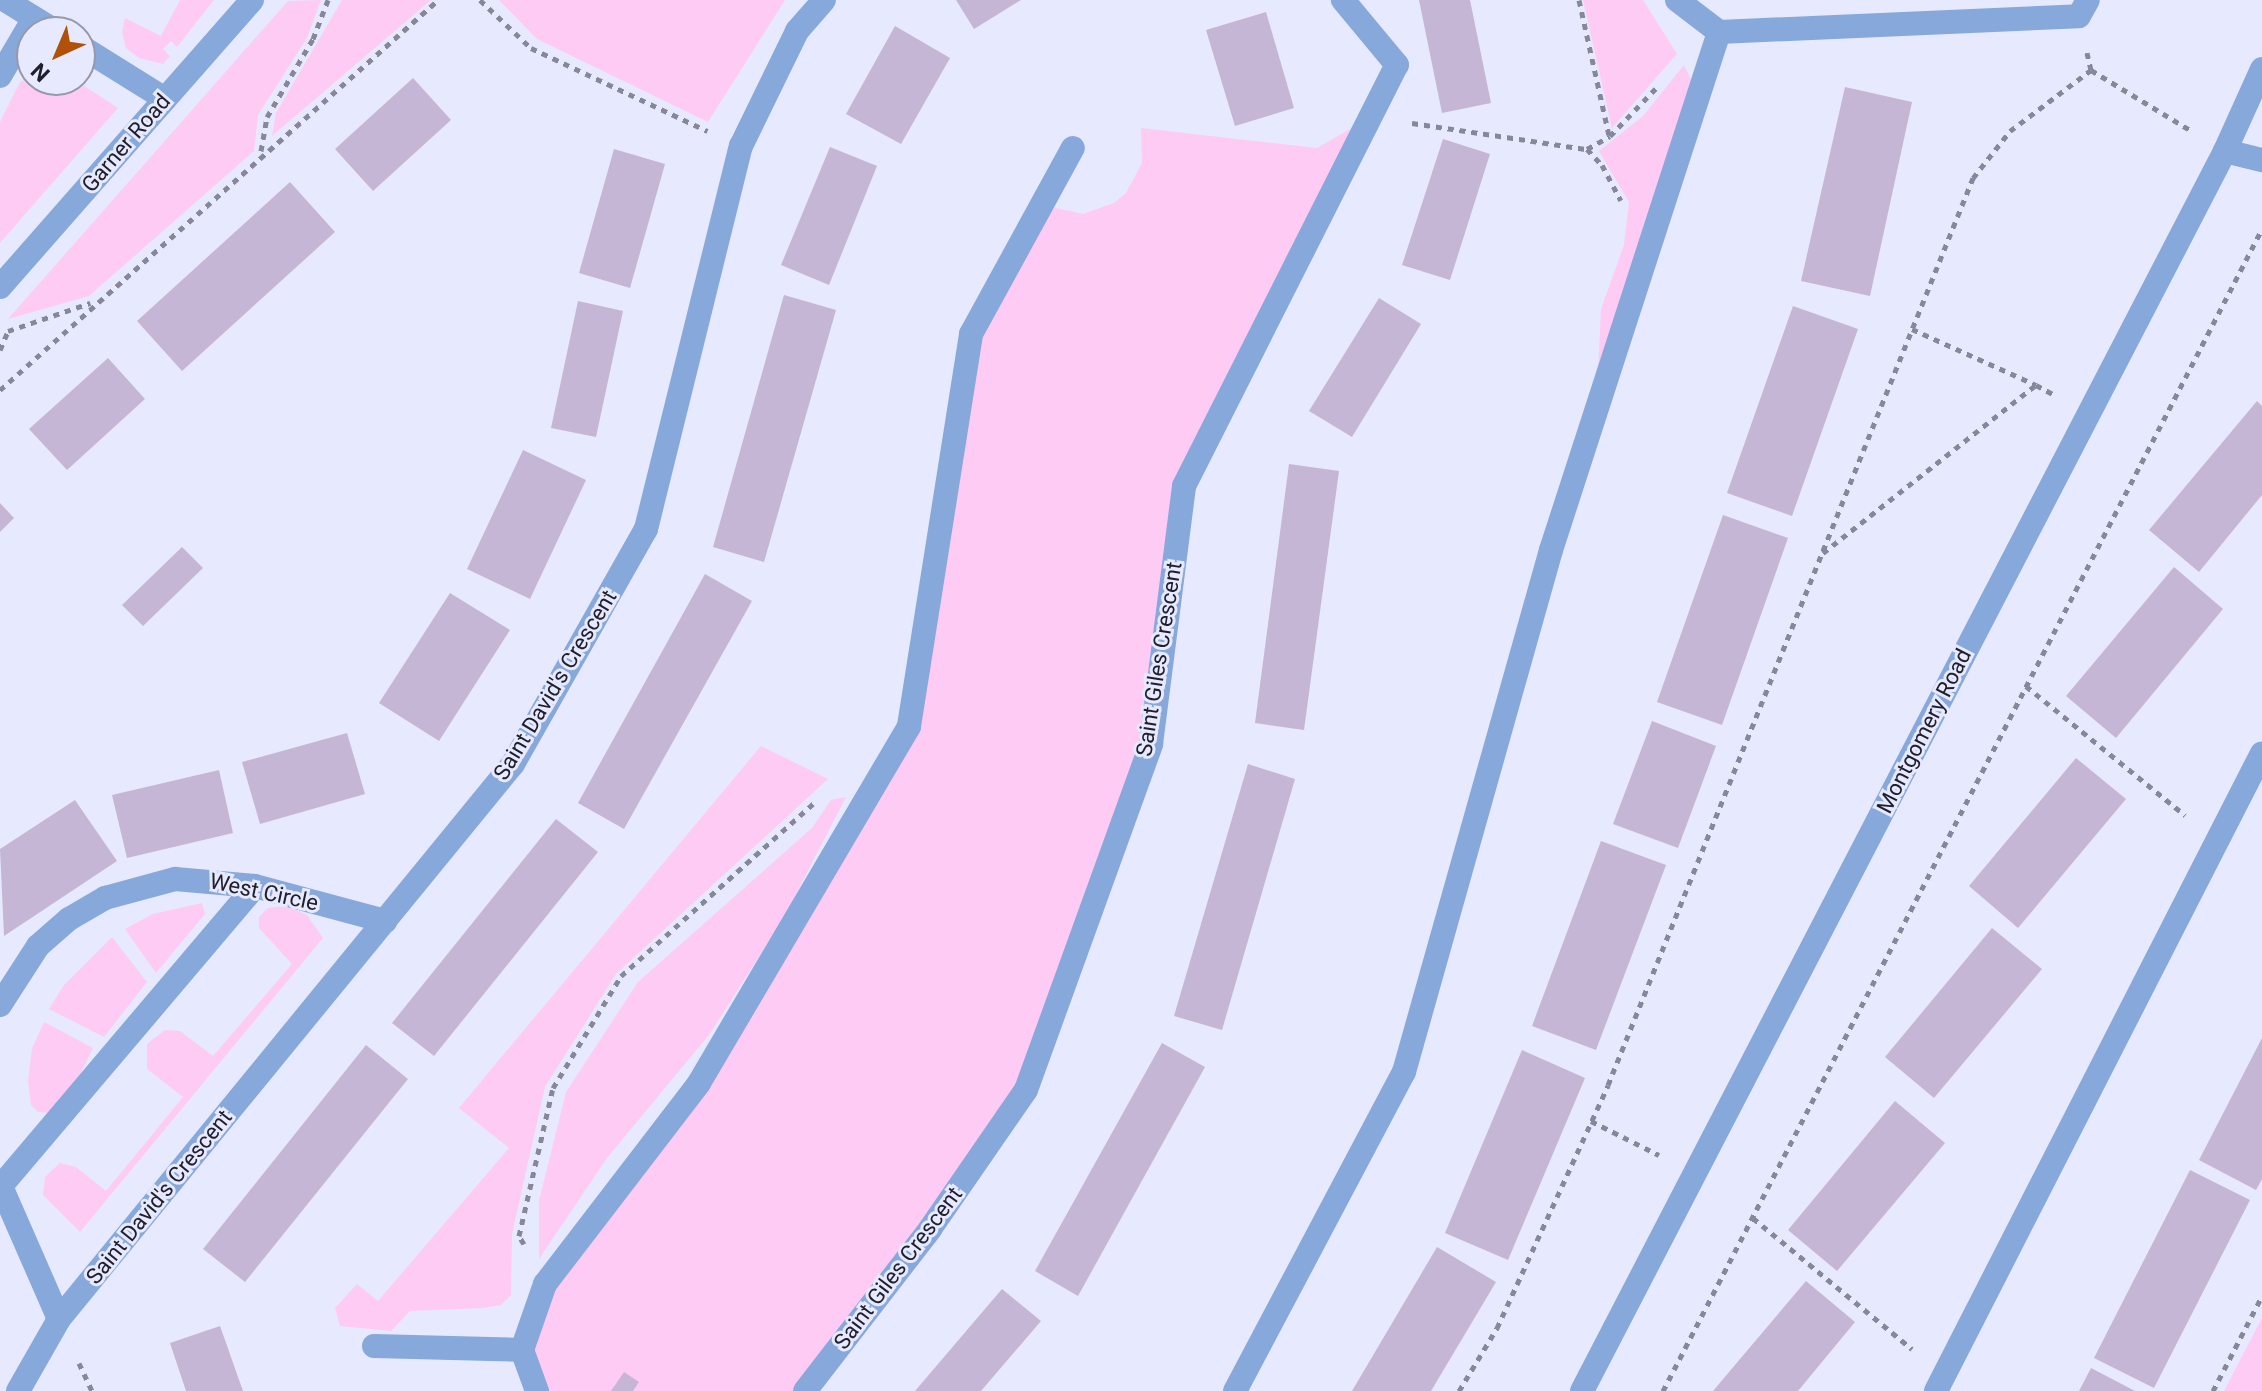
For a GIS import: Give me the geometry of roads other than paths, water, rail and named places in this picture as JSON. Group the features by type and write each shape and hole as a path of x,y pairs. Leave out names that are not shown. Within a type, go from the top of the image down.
{"street":[{"path":"5,0 31,16"},
{"name":"Garner Road","path":"0,287 252,0"},
{"name":"Saint David's Crescent","path":"18,1391 59,1319 513,764 646,529 741,146 797,31 824,0"},
{"name":"Saint Giles Crescent","path":"805,1391 930,1229 1026,1090 1151,744 1184,486 1397,65 1343,0"},
{"path":"1677,0 1719,32 2083,8"},
{"path":"1235,1391 1404,1072 1551,550 1719,32"},
{"path":"0,76 16,49"},
{"path":"96,56 165,99"},
{"name":"Montgomery Road","path":"1582,1391 2225,151 2262,69"},
{"path":"537,1391 522,1350 545,1284 699,1083 909,726 950,496 971,334 1073,148"},
{"path":"2225,151 2262,160"},
{"path":"1940,1383 2262,753"},
{"name":"West Circle","path":"0,1005 38,946 105,898 175,879 255,886 385,921"},
{"path":"59,1319 0,1185 255,886"},
{"path":"374,1346 522,1350"}]}
